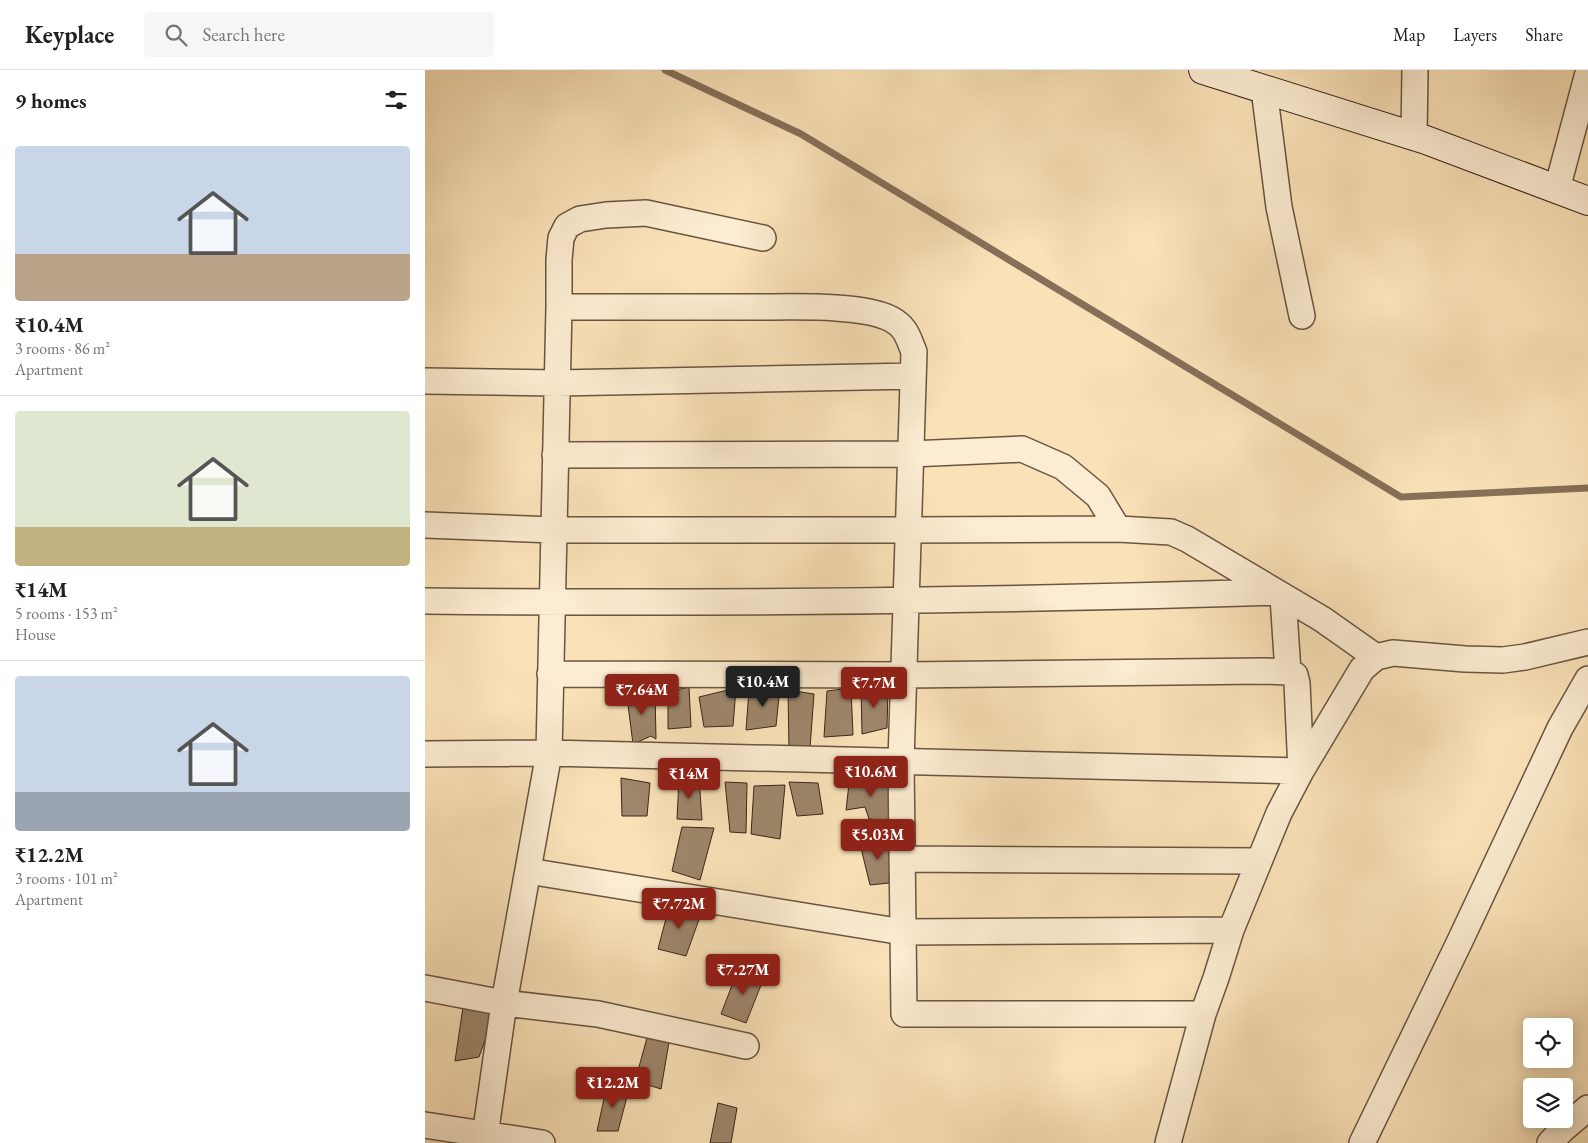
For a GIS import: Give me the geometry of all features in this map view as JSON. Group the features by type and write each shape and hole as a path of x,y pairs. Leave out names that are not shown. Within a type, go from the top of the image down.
{"street":[{"path":"1203,70 1254,81 1415,137 1588,201"},
{"path":"1415,70 1415,137"},
{"path":"1557,189 1588,73"},
{"path":"1254,81 1302,316"},
{"path":"485,1139 504,1003 549,753 561,238 567,226 580,219 606,215 646,213 763,238"},
{"path":"559,307 811,308 865,311 891,319 906,331 914,352 901,761 903,1014 1203,1014"},
{"path":"425,381 557,382 913,376"},
{"path":"555,455 911,454 1023,449 1063,467 1098,496 1118,529"},
{"path":"425,525 554,530 1118,529 1171,532 1187,539 1322,619 1376,657"},
{"path":"425,601 906,600 1279,595"},
{"path":"1279,595 1287,672"},
{"path":"1168,1143 1203,1014 1231,930 1259,861 1279,813 1301,771 1362,669 1376,657 1393,653 1503,660 1525,657 1588,642"},
{"path":"550,674 904,676 1287,672 1295,675 1297,683 1301,771"},
{"path":"1362,1143 1560,728 1588,679"},
{"path":"425,754 549,753 1301,771"},
{"path":"902,859 1259,861"},
{"path":"528,871 903,932 1231,930"},
{"path":"425,988 504,1003 598,1014 745,1046"},
{"path":"1549,1143 1588,1108"},
{"path":"425,1125 485,1139 542,1143"}],"building":[{"path":"689,687 691,727 668,729 668,692"},
{"path":"780,687 776,726 746,730 749,690"},
{"path":"736,688 733,726 704,727 699,697"},
{"path":"851,688 853,735 824,737 827,691"},
{"path":"861,688 888,688 887,728 862,734"},
{"path":"788,690 814,694 810,748 789,749"},
{"path":"655,692 656,739 651,736 633,744 627,697"},
{"path":"621,778 650,783 647,816 622,816"},
{"path":"699,778 702,820 677,819 679,779"},
{"path":"891,779 889,821 869,819 865,807 846,810 849,784"},
{"path":"725,782 747,783 746,833 730,832"},
{"path":"789,782 818,783 823,814 797,816"},
{"path":"785,785 780,839 751,834 754,786"},
{"path":"682,827 714,828 700,880 672,871"},
{"path":"891,834 889,883 870,885 861,848"},
{"path":"669,907 702,911 686,956 658,949"},
{"path":"737,972 765,975 746,1023 721,1014"},
{"path":"463,1007 495,1013 479,1057 455,1061"},
{"path":"647,1038 669,1042 661,1089 635,1081"},
{"path":"607,1085 629,1089 618,1131 597,1131"},
{"path":"718,1103 737,1108 731,1143 710,1143"}],"waterway":[{"path":"665,70 801,134 1401,497 1588,488"}]}
